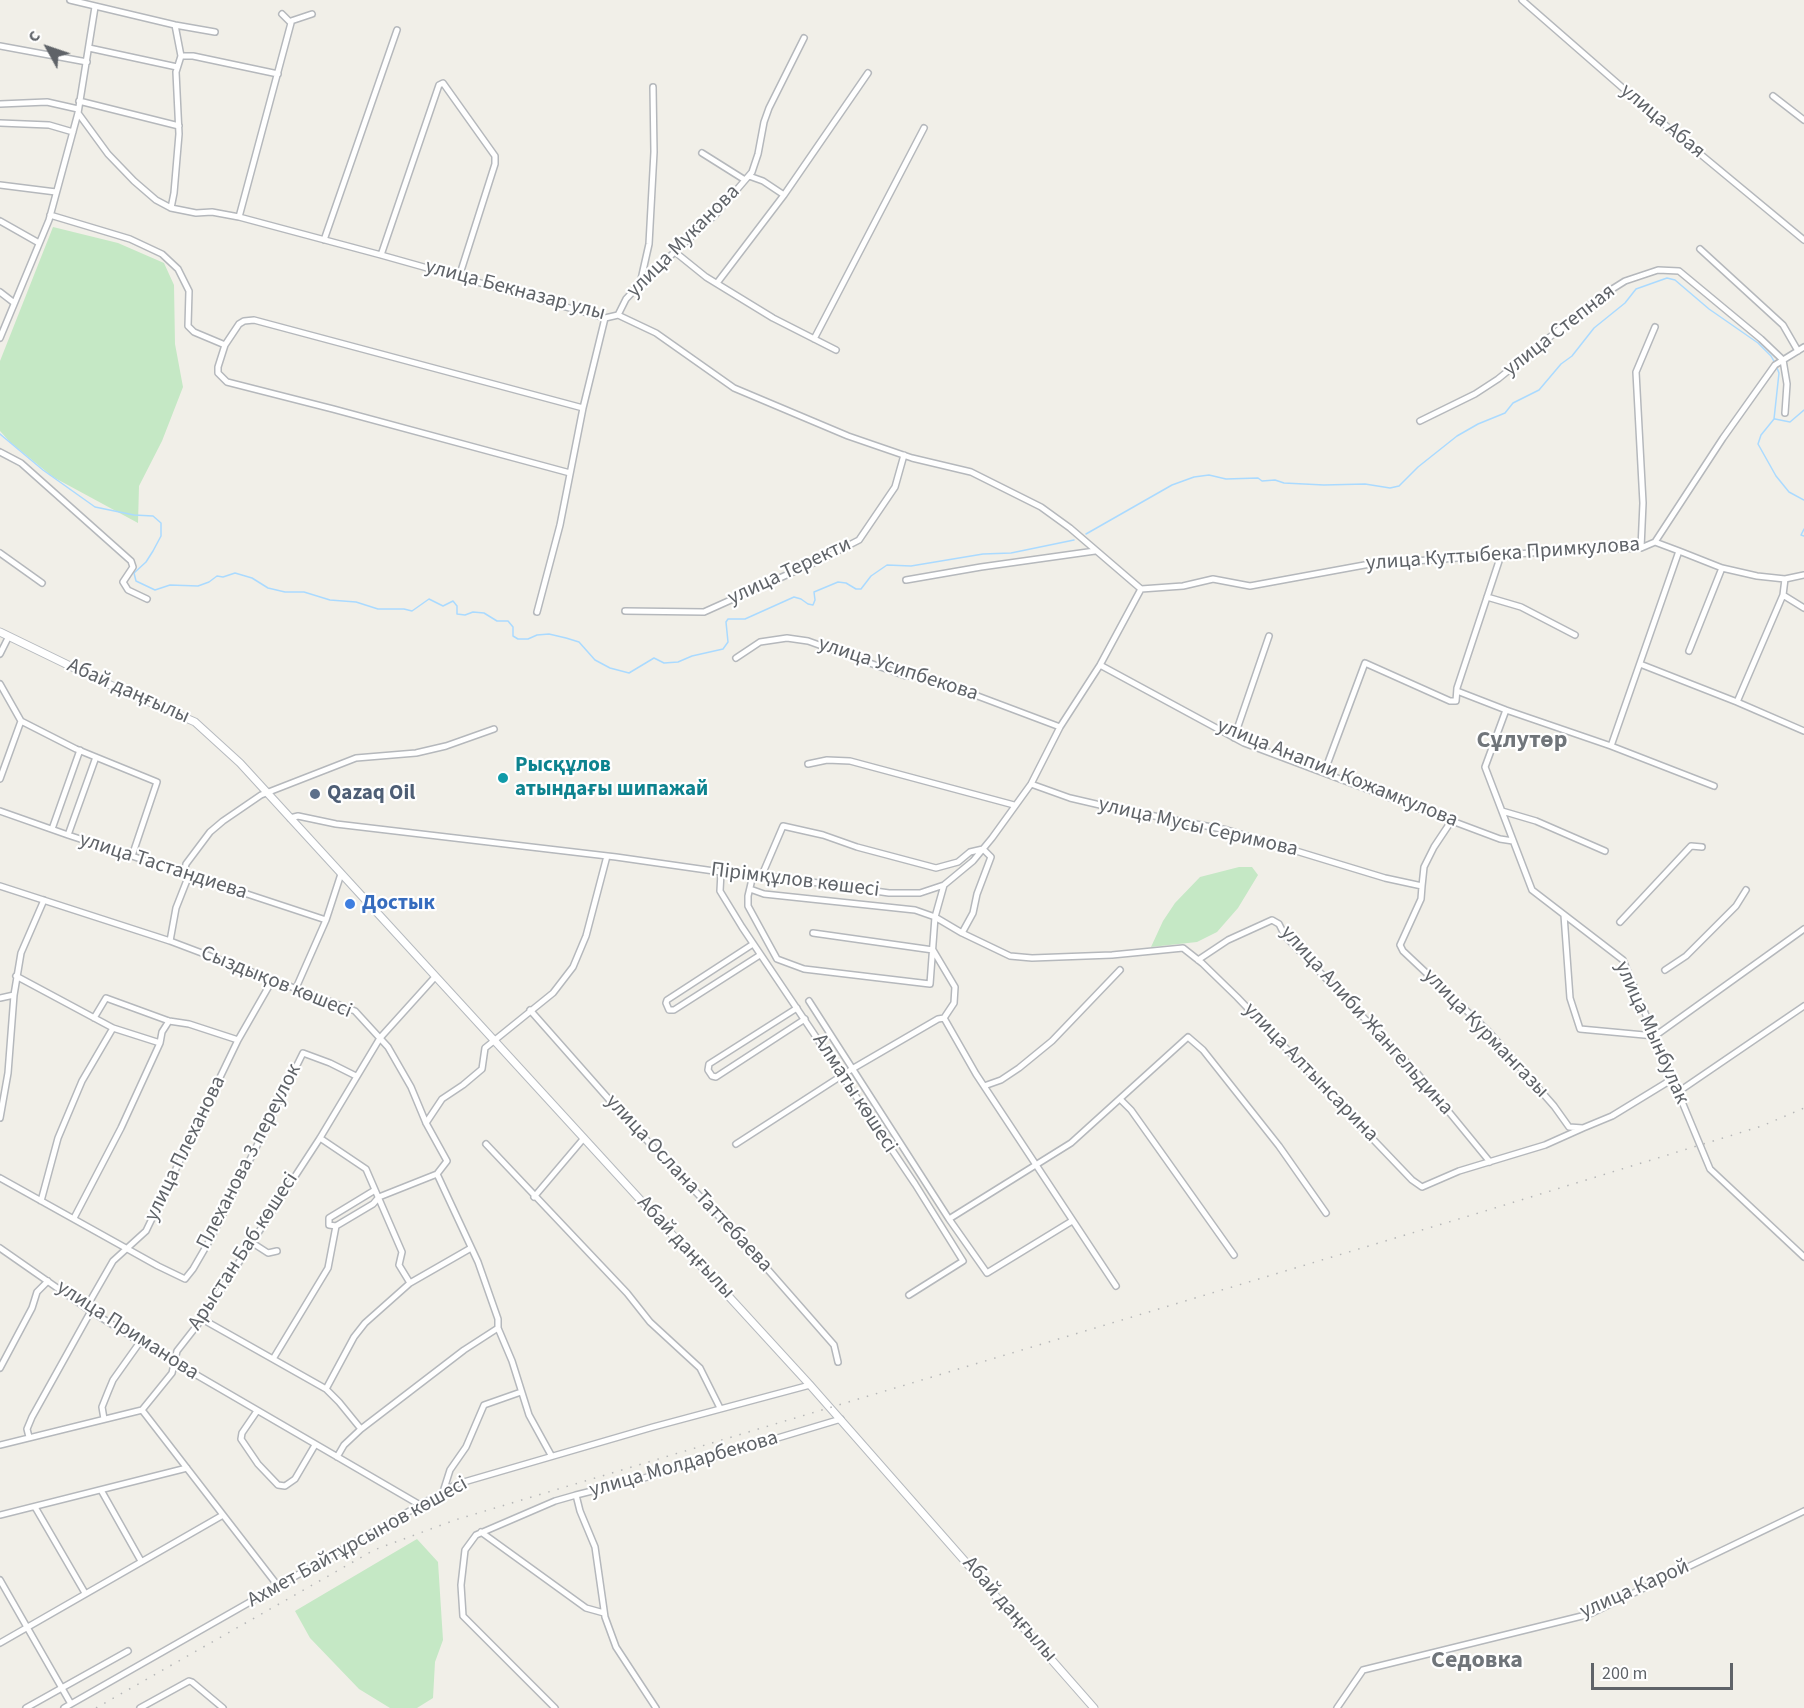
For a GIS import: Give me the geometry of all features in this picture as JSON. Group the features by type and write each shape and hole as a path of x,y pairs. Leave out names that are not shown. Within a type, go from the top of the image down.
{"street":[{"path":"69,0 215,32"},
{"name":"улица Абая","path":"1522,0 1664,124 1804,240"},
{"path":"0,338 50,215 78,111 95,7"},
{"path":"282,14 291,21"},
{"path":"291,21 312,14"},
{"path":"239,217 279,74 291,21"},
{"path":"171,208 179,126 177,67 181,56 175,25"},
{"path":"324,240 397,30"},
{"name":"улица Муканова","path":"618,315 626,300 640,284 716,214 747,178 756,164 769,108 804,38"},
{"path":"0,46 87,62"},
{"path":"89,48 177,67"},
{"path":"181,56 193,56 279,74"},
{"path":"717,283 784,195 868,73"},
{"path":"381,255 439,85 442,83 495,156 495,164 459,276"},
{"path":"640,284 650,244 654,152 652,87"},
{"path":"1773,96 1804,120"},
{"path":"79,101 179,126"},
{"path":"0,104 47,102 78,111"},
{"name":"улица Бекназар улы","path":"78,111 108,154 156,200 171,208 239,217 605,318 618,315 656,333 726,384 848,436 904,456 971,472 1034,503 1070,528 1141,589"},
{"path":"0,123 49,125 73,132"},
{"path":"814,339 924,128"},
{"path":"702,153 747,178 763,181 784,195"},
{"path":"0,185 56,192"},
{"path":"50,215 130,239 162,254 178,268 189,291 188,326 194,332 225,345"},
{"path":"0,221 39,243"},
{"path":"1700,249 1783,325 1798,351"},
{"path":"675,252 699,273 773,318 836,350"},
{"name":"улица Степная","path":"1420,421 1475,394 1498,379 1598,298 1625,282 1658,270 1679,271 1783,360"},
{"path":"0,292 13,302"},
{"path":"537,612 560,525 583,408 605,318"},
{"path":"570,473 227,382 218,373 218,367 225,345 239,324 254,320 583,408"},
{"path":"1641,548 1643,503 1636,372 1655,327"},
{"name":"улица Куттыбека Примкулова","path":"1141,589 1183,586 1213,579 1250,586 1370,564 1641,548 1655,542 1723,438 1775,366 1804,347"},
{"path":"1783,360 1787,384 1785,412"},
{"path":"0,452 21,463 131,561 133,567 123,582 128,590 147,599"},
{"name":"улица Теректи","path":"625,611 704,612 859,540 895,487 904,456"},
{"path":"1655,542 1722,567 1757,576 1785,579 1804,575"},
{"path":"906,580 1095,551"},
{"path":"1611,746 1679,551"},
{"path":"0,554 42,583"},
{"path":"1324,773 1365,663 1454,702 1501,555"},
{"path":"1689,651 1722,567"},
{"path":"1737,702 1783,595 1785,579"},
{"name":"Пірімқұлов көшесі","path":"290,818 298,816 336,824 721,872 762,875 889,893 920,892 944,885 973,861 983,849 1031,783 1060,727 1100,665 1141,589"},
{"path":"1783,595 1804,608"},
{"path":"1487,597 1521,607 1575,635"},
{"name":"Абай даңғылы","path":"0,632 8,638 195,722 240,763 841,1419 1094,1708"},
{"path":"1234,738 1269,636"},
{"path":"0,654 8,638"},
{"name":"улица Усипбекова","path":"736,658 760,642 787,638 808,641 906,676 916,675 951,686 1060,727"},
{"path":"1640,664 1804,731"},
{"name":"улица Анапии Кожамкулова","path":"1100,665 1234,738 1500,839 1513,841"},
{"path":"0,684 21,721 96,758 157,782 132,856"},
{"path":"1457,691 1611,746 1714,786"},
{"name":"улица Мынбулак","path":"1506,710 1485,767 1532,890 1623,960 1710,1168 1804,1257"},
{"path":"0,778 21,721"},
{"path":"170,942 176,908 187,874 186,864 216,827 245,805 261,795 269,794 356,758 416,753 446,746 494,729"},
{"path":"52,829 80,750"},
{"path":"68,835 96,758"},
{"path":"808,765 827,760 850,761 1014,805"},
{"name":"улица Мусы Серимова","path":"1031,783 1070,798 1227,830 1269,844 1422,886"},
{"name":"улица Тастандиева","path":"0,811 326,920"},
{"path":"1502,811 1536,821 1605,850"},
{"path":"1422,886 1424,867 1452,820"},
{"path":"762,875 783,826 823,835 856,847 936,868 958,862 970,852 983,849 991,857 973,913 962,933"},
{"path":"1620,922 1691,846 1702,847"},
{"path":"426,1123 442,1099 482,1069 485,1048 553,993 573,967 586,936 607,856"},
{"name":"Алматы көшесі","path":"721,872 720,891 760,955 915,1184 963,1261 909,1295"},
{"path":"296,988 326,920 341,874"},
{"path":"753,875 747,896 748,906 777,959 804,969 930,984 935,917 944,885"},
{"name":"Сыздықов көшесі","path":"0,886 170,942 355,1011 388,1047 411,1087 426,1123 447,1161 437,1174"},
{"name":"улица Курмангазы","path":"1422,886 1420,899 1400,945 1488,1031 1554,1106 1569,1127 1583,1128"},
{"path":"750,889 764,894 915,910 935,917 1010,956 1032,958 1112,955 1183,948 1198,960"},
{"path":"1665,970 1686,956 1736,906 1746,890"},
{"path":"0,1118 8,1073 16,976 21,953 44,900"},
{"path":"1564,915 1570,998 1580,1029 1655,1036 1804,929"},
{"name":"улица Алиби Жангельдина","path":"1198,960 1228,940 1272,920 1417,1073 1490,1162"},
{"path":"813,933 933,950"},
{"path":"753,944 667,1000 669,1010 674,1010 760,955"},
{"path":"736,1144 852,1069 944,1017 954,1003 955,987 933,950"},
{"name":"улица Алтынсарина","path":"1198,960 1237,997 1412,1180 1422,1187 1459,1171 1490,1162"},
{"path":"984,1086 1001,1080 1052,1041 1120,970"},
{"path":"16,976 113,1028 160,1043"},
{"name":"Арыстан Баб көшесі","path":"142,1410 172,1373 177,1351 202,1319 320,1138 380,1038 435,977"},
{"name":"улица Плеханова","path":"29,1437 27,1429 32,1417 113,1261 146,1231 238,1040 273,979"},
{"path":"0,998 14,995"},
{"path":"94,1018 106,998 169,1021 189,1024 238,1040"},
{"path":"809,1001 987,1273 1072,1221"},
{"path":"1678,1092 1804,1006"},
{"path":"797,1008 710,1064 708,1070 712,1076 716,1077 805,1019"},
{"name":"улица Ослана Таттебаева","path":"530,1010 621,1113 748,1247 834,1345 838,1362"},
{"path":"944,1017 976,1074 1116,1286"},
{"path":"74,1218 121,1128 160,1043 162,1032 169,1021"},
{"path":"41,1201 58,1138 82,1081 113,1028"},
{"path":"950,1219 1071,1143 1188,1037 1203,1050 1279,1146 1326,1213"},
{"name":"Плеханова 3 переулок","path":"128,1249 185,1279 211,1238 303,1053 356,1076"},
{"path":"1490,1162 1545,1145 1612,1116 1666,1083 1671,1076"},
{"path":"1120,1099 1131,1110 1234,1255"},
{"path":"320,1138 366,1169 402,1252 399,1265 411,1283"},
{"path":"534,1197 584,1138"},
{"path":"486,1144 627,1293 650,1322 700,1368 720,1408"},
{"path":"375,1190 329,1218 329,1225 336,1226 373,1204 379,1197 437,1174 490,1293 498,1319 498,1328 512,1361 529,1415 551,1455"},
{"path":"0,1178 128,1249"},
{"path":"273,1359 328,1268 336,1226"},
{"path":"251,1242 268,1253 277,1251"},
{"path":"326,1389 354,1337 365,1323 411,1283 471,1248"},
{"path":"0,1260 3,1250"},
{"name":"улица Приманова","path":"3,1250 140,1342 420,1505"},
{"path":"0,1368 38,1292 48,1281"},
{"path":"202,1319 326,1389 361,1430"},
{"path":"337,1457 345,1445 361,1430 464,1350 498,1328"},
{"path":"105,1419 102,1407 113,1380 140,1342"},
{"name":"Ахмет Байтұрсынов көшесі","path":"64,1708 457,1484 551,1455 810,1385"},
{"path":"443,1492 450,1470 466,1447 484,1405 521,1392"},
{"path":"0,1445 142,1410 278,1586"},
{"path":"257,1411 242,1433 241,1439 258,1464 278,1485 285,1486 295,1479 315,1445"},
{"name":"улица Молдарбекова","path":"656,1708 615,1647 604,1613 595,1547 576,1495 644,1478 841,1419"},
{"path":"0,1515 187,1468"},
{"path":"101,1490 141,1561"},
{"path":"555,1708 464,1616 461,1586 465,1550 469,1542 481,1532 555,1501 576,1495"},
{"path":"35,1507 85,1593"},
{"name":"улица Карой","path":"1337,1708 1363,1670 1590,1614 1804,1511"},
{"path":"0,1643 224,1515"},
{"path":"481,1532 586,1608 604,1613"},
{"path":"0,1580 71,1704"},
{"path":"26,1708 128,1651"},
{"path":"140,1708 187,1682 192,1682 223,1708"}],"green space":[{"path":"53,227 118,243 164,263 174,285 175,344 183,387 162,441 139,486 138,523 53,477 0,431 0,361"},
{"path":"1239,867 1252,867 1258,875 1238,908 1217,932 1197,942 1151,947 1163,921 1175,903 1200,877"},
{"path":"417,1539 438,1562 443,1640 435,1662 433,1698 417,1708 390,1708 359,1689 310,1638 295,1611"}],"waterway":[{"path":"1086,534 1172,485 1194,477 1209,475 1226,479 1258,478 1262,481 1275,480 1284,483 1365,484 1390,488 1399,486 1418,467 1457,436 1505,413 1513,403 1539,390 1561,364 1572,356 1594,328 1625,303 1636,289 1667,278 1675,280 1709,309 1758,343 1775,363"},
{"path":"1777,368 1779,373 1774,419 1761,435 1758,444 1776,476 1789,492 1804,500"},
{"path":"1775,419 1790,422 1804,410"},
{"path":"0,434 43,470 95,507 134,515 153,516 161,523 161,536 153,551 146,562 134,573 136,581 155,590 170,585 198,586 217,576 223,577 235,573 252,578 268,588 285,592 304,592 330,600 356,602 378,609 412,611 429,599 443,606 453,601 457,606 457,614 484,613 497,621 508,621 513,627 513,636 518,639 549,634 566,638 579,642 595,660 610,668 629,673 654,658 664,663 678,662 692,656 723,649 728,642 726,622 728,619 745,619 794,597 813,605 814,592 838,582 861,589 871,576 887,565 911,566 983,554 1011,553 1074,540"},
{"path":"1804,529 1801,535 1804,536"}],"railway":[{"path":"96,1708 374,1550 455,1520 1472,1215 1762,1126 1804,1108"}],"place":[{"name":"Рысқұлов атындағы шипажай","path":"503,778"},
{"name":"Qazaq Oil","path":"315,794"},
{"name":"Достык","path":"350,904"}],"district":[{"name":"Сұлутөр","path":"1522,742"},
{"name":"Седовка","path":"1477,1662"}]}
